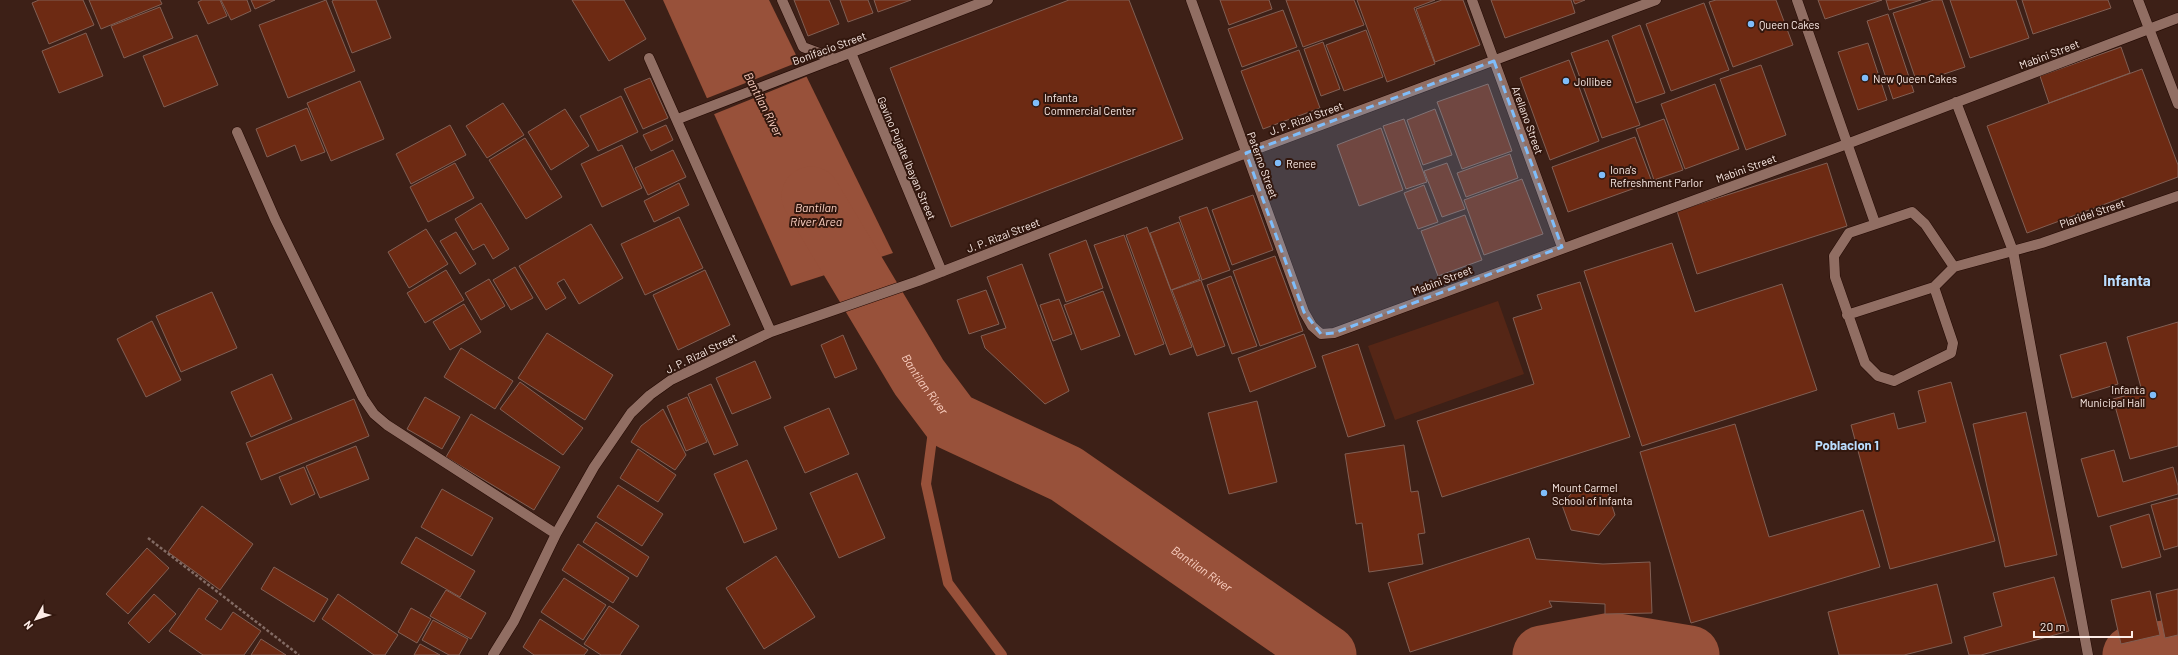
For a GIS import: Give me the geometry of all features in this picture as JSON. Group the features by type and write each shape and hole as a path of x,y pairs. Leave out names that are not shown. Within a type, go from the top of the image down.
{"street":[{"path":"782,0 803,47 835,59"},
{"name":"Bonifacio Street","path":"678,120 810,67 851,53 988,0"},
{"name":"Paterno Street","path":"1191,0 1304,312 1312,326 1321,334"},
{"name":"Arellano Street","path":"1472,0 1562,248"},
{"name":"J. P. Rizal Street","path":"493,655 514,621 556,534 594,467 631,413 650,395 670,380 771,332 942,272 1246,154 1656,0"},
{"path":"1797,0 1875,223"},
{"path":"2138,0 2178,104"},
{"name":"Mabini Street","path":"1321,334 1334,333 1847,144 2178,18"},
{"name":"Gavino Pujalte Ibayan Street","path":"851,53 942,272"},
{"path":"649,58 678,120 771,332"},
{"path":"1956,102 2013,251 2088,651"},
{"path":"237,132 275,219 363,398 374,414 387,425 556,534"},
{"name":"Plaridel Street","path":"1954,267 2013,251 2178,196"},
{"path":"1847,315 1934,287 1954,267 1924,224 1912,212 1875,223 1849,233 1834,256 1835,277 1847,315 1865,363 1878,376 1894,381 1951,353 1953,343 1934,287"}],"path":[{"path":"148,538 298,655"}],"highlighted area":[{"path":"1494,61 1562,247 1334,333 1321,334 1304,312 1246,153"}],"shaded area":[{"path":"1498,301 1524,374 1395,420 1368,346"}],"water":[{"name":"Bantilan River Area","path":"663,0 769,0 893,253 791,286"}],"pier":[{"path":"801,61 808,76 712,115 705,99"}],"building":[{"path":"39,0 83,0 94,25 49,44 32,3"},
{"path":"89,0 160,0 162,4 101,29"},
{"path":"202,0 220,0 227,16 208,24 198,2"},
{"path":"221,0 247,0 251,11 231,20"},
{"path":"251,0 275,0 255,9"},
{"path":"326,0 355,71 288,98 259,25"},
{"path":"376,0 391,38 352,53 332,1"},
{"path":"572,0 624,0 646,39 609,61"},
{"path":"794,0 829,0 839,24 808,36"},
{"path":"840,0 868,0 873,13 848,22"},
{"path":"874,0 911,0 878,12"},
{"name":"Infanta Commercial Center","path":"1069,0 1129,0 1183,139 951,227 890,68"},
{"path":"1220,0 1269,0 1272,9 1229,25"},
{"path":"1286,0 1354,0 1364,25 1303,47"},
{"path":"1357,0 1435,0 1414,8 1435,64 1387,82"},
{"path":"1442,0 1463,0 1480,45 1435,62 1416,9"},
{"path":"1491,0 1571,0 1575,13 1505,38"},
{"path":"1573,0 1585,0 1575,4"},
{"name":"Queen Cakes","path":"1716,0 1776,0 1793,45 1733,67 1709,2"},
{"path":"1818,0 1882,0 1825,19"},
{"path":"1886,0 1921,0 1889,10"},
{"path":"1934,0 1942,0 1965,67 1917,83 1893,13"},
{"path":"1950,0 2016,0 2029,38 1970,58"},
{"path":"2022,0 2108,0 2111,8 2033,34"},
{"path":"1704,3 1729,70 1671,91 1646,24"},
{"path":"160,7 173,38 124,58 111,26"},
{"path":"1283,10 1297,47 1242,67 1228,29"},
{"path":"1888,14 1914,92 1893,99 1867,21"},
{"path":"1640,25 1665,93 1636,103 1612,36"},
{"path":"1366,30 1383,77 1344,91 1326,45"},
{"path":"86,33 103,76 59,93 42,51"},
{"path":"197,35 218,85 164,107 143,56"},
{"path":"1608,40 1640,125 1602,138 1571,53"},
{"path":"1323,42 1340,89 1321,96 1304,49"},
{"path":"1868,43 1887,100 1858,110 1838,52"},
{"path":"2121,47 2130,73 2049,103 2040,76"},
{"path":"1299,50 1320,108 1263,129 1241,71"},
{"path":"1569,60 1599,141 1550,160 1520,78"},
{"path":"1761,65 1786,135 1746,150 1720,79"},
{"path":"2142,69 2178,165 2178,177 2027,233 1987,126"},
{"path":"650,78 668,118 643,129 624,89"},
{"path":"360,81 384,139 331,161 307,103"},
{"path":"1488,84 1512,151 1462,169 1437,102"},
{"path":"1715,84 1739,149 1685,169 1661,104"},
{"path":"621,96 638,132 598,151 580,116"},
{"path":"503,103 524,135 487,158 466,126"},
{"path":"307,108 325,152 301,161 295,145 267,157 256,129"},
{"path":"565,109 589,146 551,170 528,132"},
{"path":"1435,109 1452,155 1423,165 1407,120"},
{"path":"1404,119 1427,182 1406,189 1383,126"},
{"path":"1664,119 1683,170 1654,180 1636,129"},
{"path":"450,125 466,155 411,184 396,154"},
{"path":"666,125 673,140 651,151 643,135"},
{"path":"1381,128 1403,190 1359,206 1337,145"},
{"name":"Iona's Refreshment Parlor","path":"1635,137 1652,182 1568,212 1552,167"},
{"path":"525,138 562,197 526,219 489,160"},
{"path":"622,145 642,188 602,207 581,164"},
{"path":"673,150 686,177 648,195 635,168"},
{"path":"1510,154 1518,178 1466,197 1457,173"},
{"path":"455,163 474,198 428,222 410,187"},
{"path":"1447,163 1465,209 1442,217 1424,171"},
{"path":"1827,163 1847,226 1697,274 1677,211"},
{"path":"1522,179 1543,234 1484,255 1464,200"},
{"path":"679,183 689,205 654,222 644,201"},
{"path":"1424,185 1438,222 1418,229 1404,193"},
{"path":"1253,195 1273,250 1232,265 1212,210"},
{"path":"481,203 509,249 493,259 484,244 473,250 455,219"},
{"path":"1207,207 1230,270 1202,280 1179,217"},
{"path":"1465,215 1482,260 1438,276 1421,231"},
{"path":"679,217 703,268 645,295 621,244"},
{"path":"1179,222 1200,279 1171,290 1150,233"},
{"path":"591,224 623,278 579,304 564,279 557,283 566,298 546,310 519,266"},
{"path":"1147,227 1192,347 1170,355 1126,235"},
{"path":"426,229 448,264 409,288 388,252"},
{"path":"456,232 476,264 460,274 440,241"},
{"path":"1124,235 1164,344 1135,355 1094,245"},
{"path":"1086,240 1103,288 1066,302 1049,254"},
{"path":"1672,243 1695,312 1782,284 1817,390 1642,446 1584,271"},
{"path":"1275,256 1303,331 1260,346 1233,271"},
{"path":"1022,264 1069,391 1045,404 985,348 981,336 1006,328 987,277"},
{"path":"515,267 533,298 511,310 493,280"},
{"path":"446,270 464,300 425,323 407,293"},
{"path":"705,270 730,325 678,350 653,295"},
{"path":"1231,276 1257,346 1232,354 1207,285"},
{"path":"489,279 505,306 481,320 465,293"},
{"path":"1201,280 1225,346 1197,356 1172,290"},
{"path":"1580,282 1630,437 1442,497 1417,421 1534,384 1513,318 1542,309 1537,295"},
{"path":"986,290 999,324 969,334 957,300"},
{"path":"1103,291 1120,336 1081,350 1064,305"},
{"path":"212,292 237,348 181,372 156,316"},
{"path":"1059,299 1072,334 1053,341 1040,305"},
{"path":"464,304 481,332 450,350 433,322"},
{"path":"152,321 181,380 146,397 117,339"},
{"name":"Infanta Municipal Hall","path":"2178,322 2178,446 2130,459 2113,399 2142,391 2127,337"},
{"path":"547,333 613,375 585,420 518,378"},
{"path":"1304,334 1316,367 1250,392 1238,358"},
{"path":"843,335 857,369 835,378 821,345"},
{"path":"2106,342 2118,384 2072,398 2060,355"},
{"path":"1358,344 1385,426 1348,437 1322,356"},
{"path":"461,348 513,381 495,409 444,377"},
{"path":"755,361 771,398 732,414 716,378"},
{"path":"272,374 292,419 251,437 231,392"},
{"path":"520,382 583,428 563,455 500,409"},
{"path":"1951,382 1995,541 1890,569 1851,425 1894,413 1898,429 1926,422 1918,391"},
{"path":"711,384 738,445 714,455 688,394"},
{"path":"425,397 460,417 442,449 407,429"},
{"path":"687,397 707,442 686,451 667,406"},
{"path":"354,399 369,436 261,480 246,443"},
{"path":"1257,401 1277,482 1229,494 1208,413"},
{"path":"829,408 849,454 805,473 784,427"},
{"path":"663,409 686,455 675,470 631,442 641,426"},
{"path":"2026,412 2057,555 2005,567 1973,424"},
{"path":"471,414 560,467 534,510 446,457"},
{"path":"1735,424 1769,537 1863,510 1880,567 1691,623 1640,452"},
{"path":"1404,445 1411,492 1418,491 1425,533 1418,534 1423,564 1369,572 1362,523 1356,524 1345,454"},
{"path":"356,446 369,479 320,498 306,466"},
{"path":"638,449 676,475 658,502 620,478"},
{"path":"2114,450 2123,482 2173,467 2178,486 2178,494 2098,517 2081,459"},
{"path":"747,460 777,529 744,543 714,474"},
{"path":"304,467 315,494 291,505 279,477"},
{"path":"857,473 885,538 839,558 810,493"},
{"path":"618,485 663,514 642,546 597,517"},
{"path":"1578,485 1607,490 1615,515 1599,535 1571,530 1562,505"},
{"path":"442,489 493,518 472,556 421,527"},
{"path":"2178,498 2178,546 2164,550 2151,505"},
{"path":"202,506 253,544 220,590 168,552"},
{"path":"2149,514 2161,557 2122,568 2110,526"},
{"path":"596,522 649,557 637,577 583,542"},
{"path":"416,537 475,571 460,597 401,563"},
{"path":"1529,538 1536,559 1603,564 1650,562 1652,613 1605,614 1605,604 1549,601 1552,607 1410,652 1388,583"},
{"path":"578,544 629,578 613,603 562,570"},
{"path":"147,548 169,568 128,614 106,594"},
{"path":"776,556 815,617 764,649 726,588"},
{"path":"274,567 328,599 314,622 261,589"},
{"path":"2054,577 2069,631 1981,655 1969,655 1964,637 2002,626 1993,593"},
{"path":"564,578 606,605 583,640 541,612"},
{"path":"1937,584 1952,643 1904,655 1839,655 1828,612"},
{"path":"199,588 218,601 205,619 221,630 233,612 261,631 244,655 203,655 169,631"},
{"path":"2178,589 2178,635 2165,638 2156,594"},
{"path":"446,590 486,613 471,639 430,616"},
{"path":"2150,591 2160,635 2121,644 2111,600"},
{"path":"154,594 176,614 149,643 128,623"},
{"path":"338,594 398,635 385,655 374,655 322,619"},
{"path":"609,606 639,626 620,655 601,655 584,644"},
{"path":"411,608 431,619 417,643 398,632"},
{"path":"540,619 588,650 584,655 534,655 523,647"},
{"path":"433,620 468,639 459,655 449,655 422,640"},
{"path":"261,639 286,655 251,655"},
{"path":"420,644 440,655 414,655"}],"waterway":[{"name":"Bantilan River","path":"811,196 919,377 952,421 1066,474 1327,655"},
{"path":"937,401 926,484 948,583 1002,655"},
{"name":"Bantilan River","path":"1542,655 1612,642 1690,655"},
{"name":"Bantilan River","path":"2132,655 2178,648"}],"place":[{"name":"Queen Cakes","path":"1751,24"},
{"name":"New Queen Cakes","path":"1865,78"},
{"name":"Jollibee","path":"1566,81"},
{"name":"Infanta Commercial Center","path":"1036,103"},
{"name":"Renee","path":"1278,163"},
{"name":"Iona's Refreshment Parlor","path":"1602,175"},
{"name":"Infanta Municipal Hall","path":"2153,395"},
{"name":"Mount Carmel School of Infanta","path":"1544,493"}],"district":[{"name":"Infanta","path":"2127,280"},
{"name":"Poblacion 1","path":"1847,445"}]}
